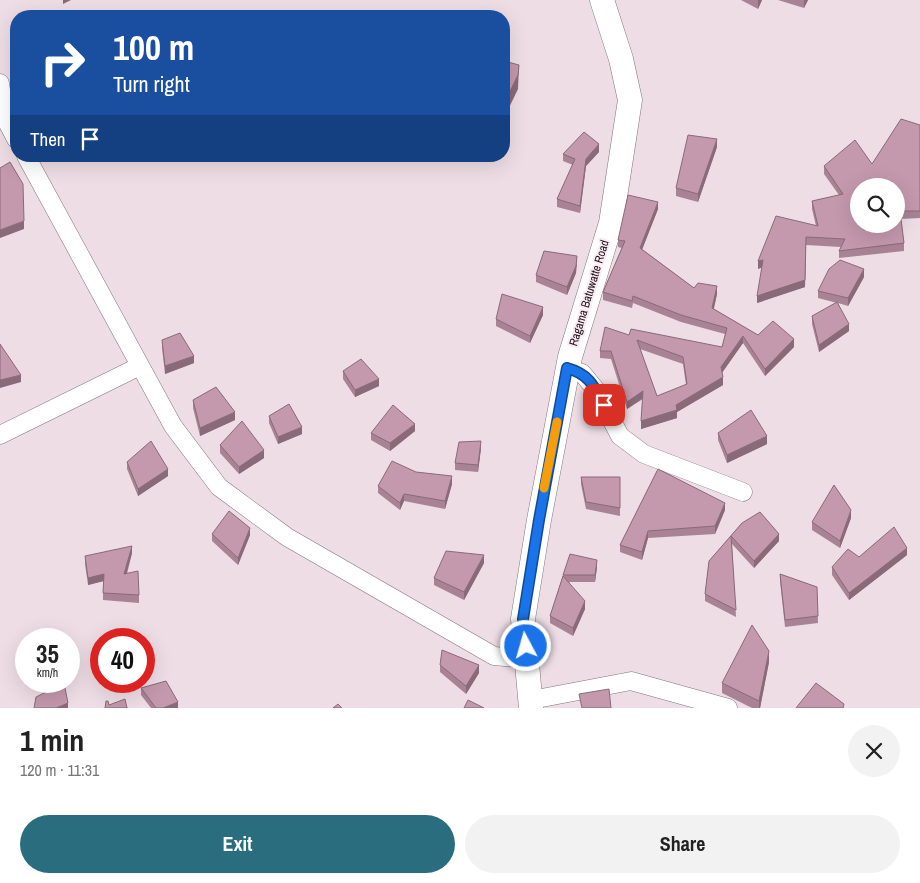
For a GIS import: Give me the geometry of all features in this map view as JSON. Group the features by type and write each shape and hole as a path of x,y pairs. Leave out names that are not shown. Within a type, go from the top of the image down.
{"street":[{"name":"Ragama Batuwatte Road","path":"531,704 523,619 540,510 567,368 611,223 630,100 602,0"},
{"path":"0,83 5,118 10,128"},
{"path":"29,162 173,426 219,487 287,537 494,656 528,659"},
{"path":"0,435 140,366"},
{"path":"567,368 582,373 596,390 620,436 644,454 743,492"},
{"path":"531,704 631,681 728,708"}],"building":[{"path":"510,63 519,65 518,75 510,92"},
{"path":"901,119 920,125 920,211 905,211 905,178 850,178 850,233 903,233 904,243 839,251 845,239 806,237 805,280 757,296 763,260 758,261 776,216 818,226 812,201 843,194 824,166 855,140 872,164"},
{"path":"584,132 599,144 586,159 580,206 557,199 575,159 563,154"},
{"path":"688,135 717,139 698,194 676,188"},
{"path":"10,162 23,184 24,221 0,230 0,168"},
{"path":"628,195 658,202 640,248 694,288 698,283 717,286 712,308 758,335 773,321 794,339 765,369 743,336 721,367 723,377 676,405 677,410 641,421 643,391 627,402 611,351 600,351 605,327 629,335 631,329 722,347 727,328 681,315 633,296 632,301 603,292 625,241 618,240","holes":["637,340 683,357 687,384 657,396"]},
{"path":"544,251 577,256 576,266 567,287 536,275"},
{"path":"840,260 864,269 848,298 818,291 829,269"},
{"path":"502,294 543,307 530,336 496,319"},
{"path":"837,302 849,324 819,345 812,316"},
{"path":"180,333 194,356 165,366 162,340"},
{"path":"0,344 21,375 0,380"},
{"path":"361,359 379,379 355,390 343,371"},
{"path":"216,387 235,412 200,428 193,400"},
{"path":"289,404 302,427 278,437 269,416"},
{"path":"393,405 415,424 390,443 371,433"},
{"path":"751,410 767,436 727,455 718,433"},
{"path":"242,421 264,450 239,467 220,445"},
{"path":"151,441 168,469 138,489 127,462"},
{"path":"481,441 478,465 455,463 459,442"},
{"path":"392,461 416,472 452,476 445,501 404,494 400,503 378,486"},
{"path":"658,469 725,503 715,526 648,531 642,552 620,545"},
{"path":"581,477 620,477 620,508 586,502"},
{"path":"834,485 851,510 840,541 812,522"},
{"path":"229,511 250,528 238,558 212,534"},
{"path":"760,512 779,534 754,561 731,536 736,610 705,594 709,561 742,523"},
{"path":"894,527 907,548 849,593 832,567 848,549 859,557"},
{"path":"132,546 124,574 138,571 139,595 103,593 104,574 88,578 85,556"},
{"path":"446,551 484,555 464,592 434,578"},
{"path":"570,554 597,560 595,575 563,575"},
{"path":"780,574 817,587 818,616 785,620"},
{"path":"563,576 585,601 573,628 550,616"},
{"path":"752,625 769,651 759,701 722,683"},
{"path":"442,650 479,665 466,686 440,665"},
{"path":"166,681 178,702 163,708 156,708 145,693 155,693 155,684"},
{"path":"816,683 844,704 843,708 796,708"},
{"path":"609,689 611,708 582,708 579,694"},
{"path":"44,693 66,693 68,703 56,708 34,708 36,697"},
{"path":"125,699 127,708 105,708 106,701 108,701 109,705"},
{"path":"468,700 484,708 464,708"},
{"path":"338,704 342,708 333,708"}],"slow traffic":[{"path":"544,488 557,422"}],"route":[{"path":"526,646 523,619 567,368 582,373 596,390 604,405"}]}
